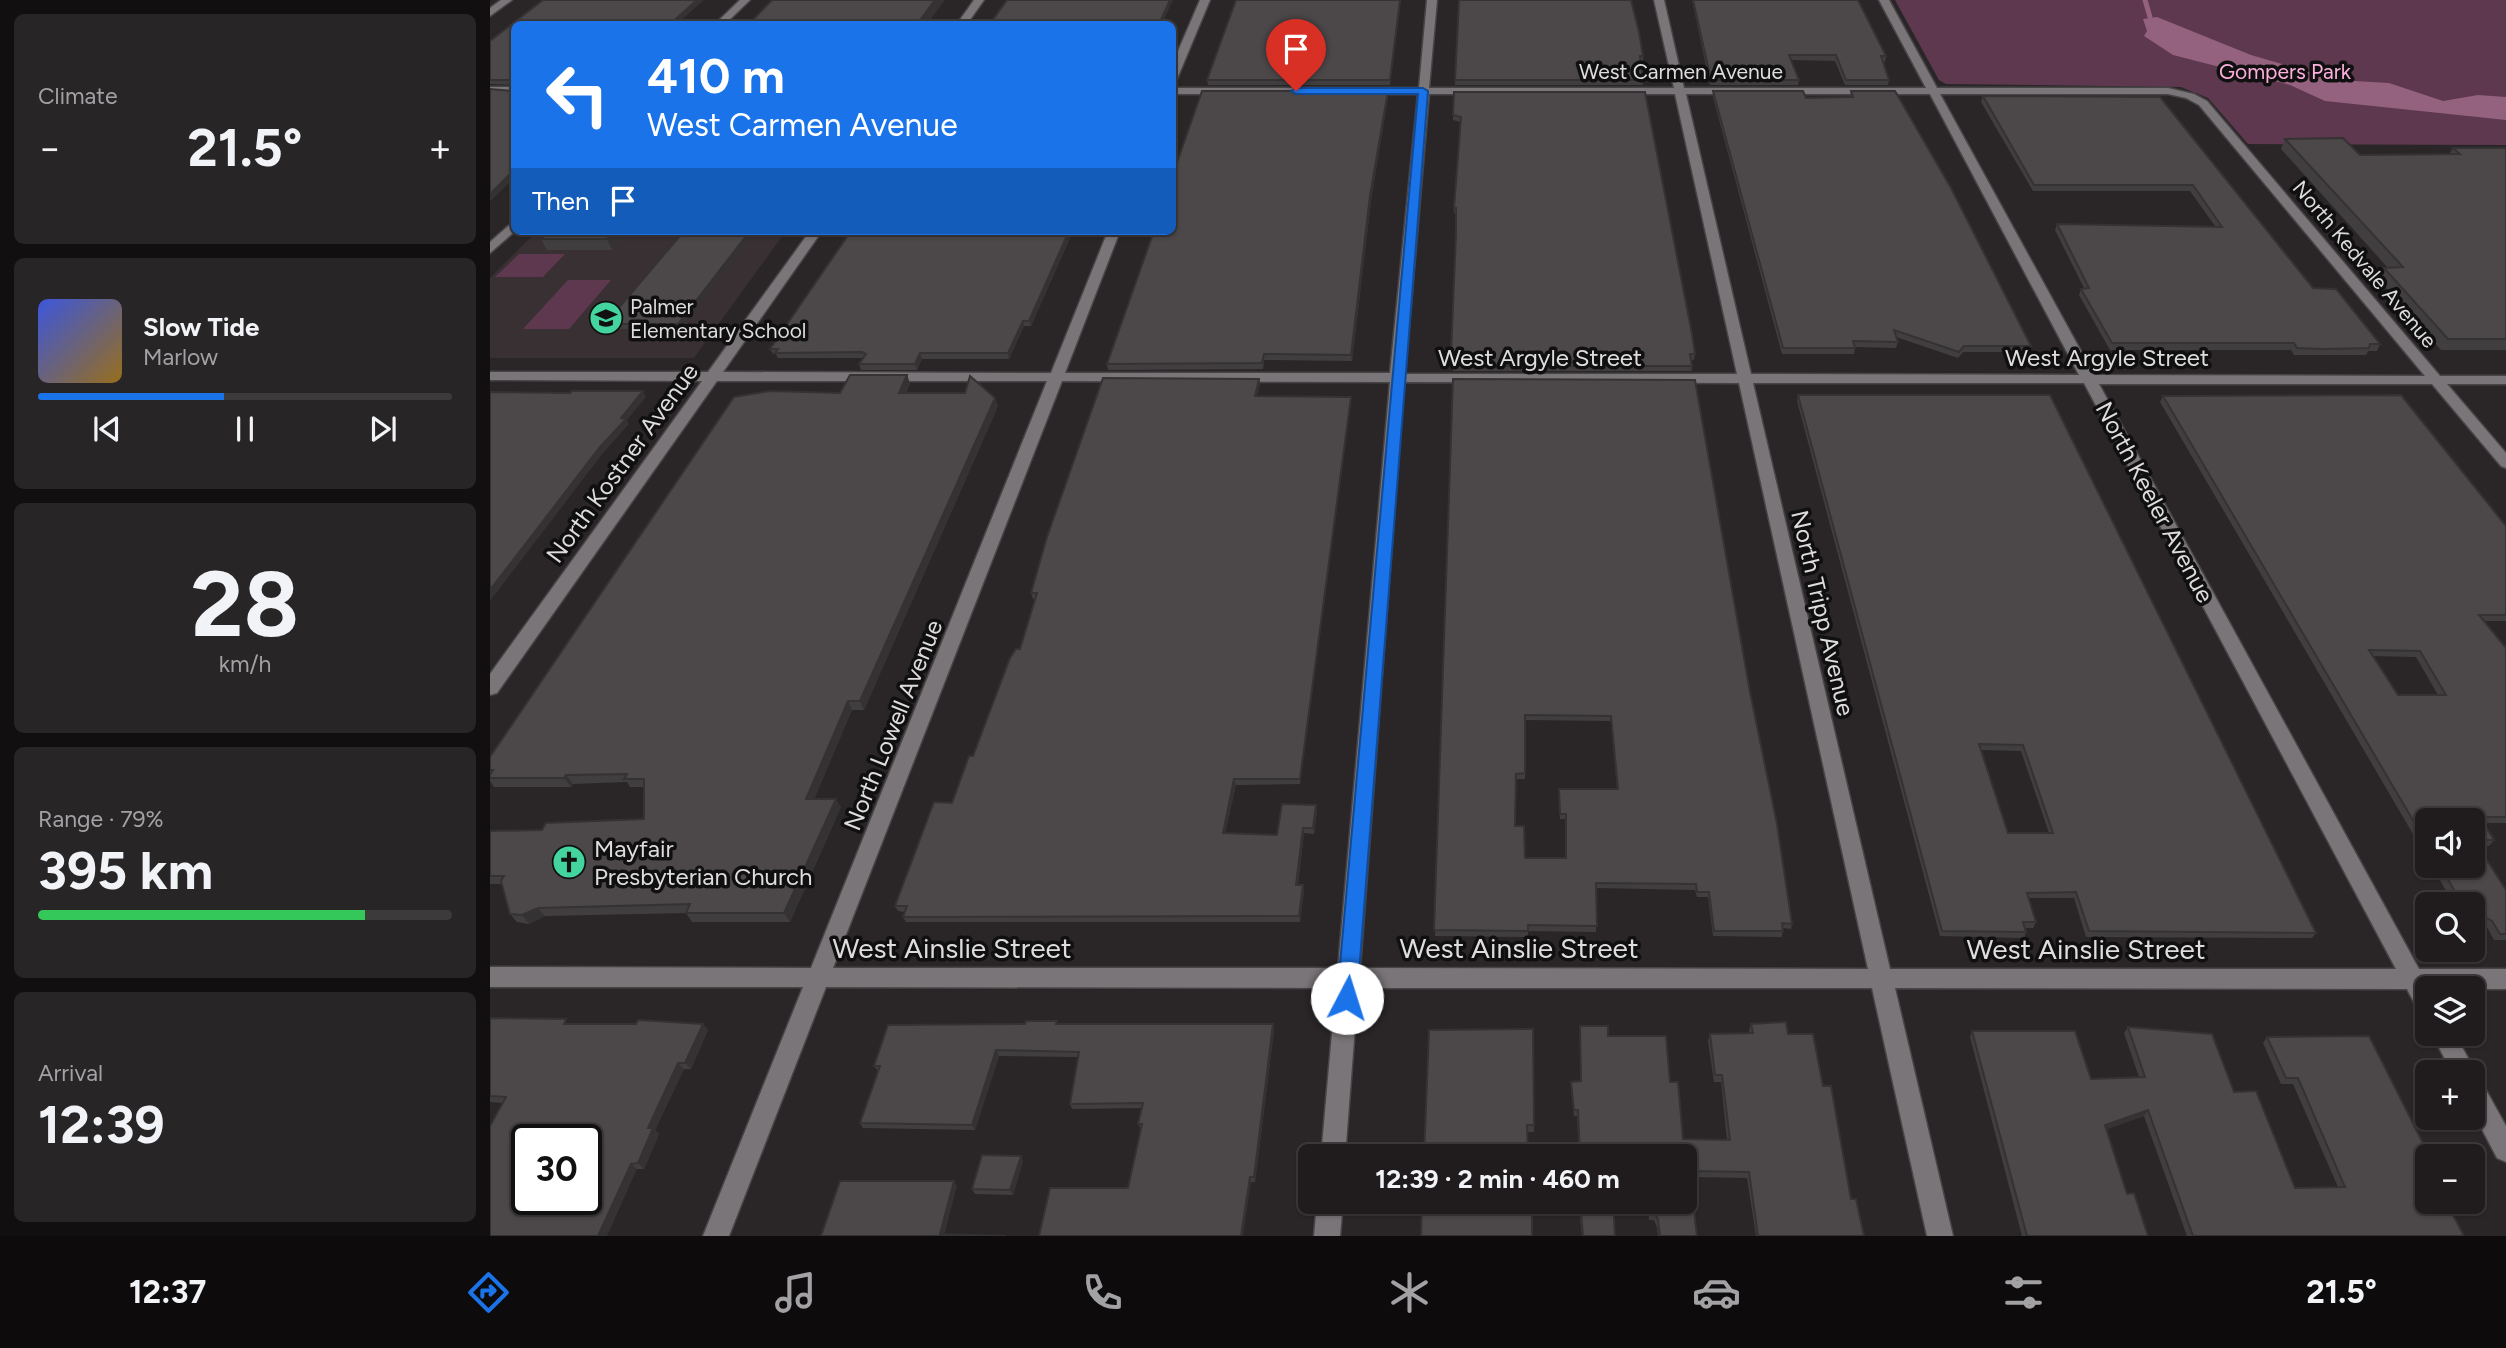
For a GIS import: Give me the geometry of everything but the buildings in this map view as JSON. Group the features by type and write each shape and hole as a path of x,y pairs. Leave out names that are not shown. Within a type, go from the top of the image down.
{"street":[{"path":"490,13 507,0"},
{"path":"723,21 745,0"},
{"path":"964,21 979,0"},
{"path":"1176,69 1205,0"},
{"path":"1334,1144 1397,379 1432,0"},
{"name":"North Tripp Avenue","path":"1659,0 1940,1236"},
{"name":"North Keeler Avenue","path":"1884,0 2414,979"},
{"path":"490,90 511,90"},
{"name":"West Carmen Avenue","path":"1176,91 2168,91 2190,96"},
{"name":"North Kedvale Avenue","path":"2190,96 2203,103 2506,463"},
{"path":"490,249 511,228"},
{"name":"North Kostner Avenue","path":"490,688 813,235"},
{"name":"North Lowell Avenue","path":"716,1236 1112,235"},
{"name":"West Argyle Street","path":"490,376 2506,380"},
{"name":"West Ainslie Street","path":"490,977 2506,979"},
{"path":"2485,1111 2506,1150"},
{"path":"1327,1236 1328,1214"}],"shaded area":[{"path":"2157,17 2251,55 2337,80 2389,83 2443,101 2478,95 2506,97 2506,120 2325,101 2290,85 2173,55 2144,36 2147,31 2143,19"},
{"name":"Palmer Elementary School","path":"533,235 783,235 694,358 490,358 490,278"}],"green space":[{"name":"Gompers Park","path":"1895,0 2506,0 2506,145 2248,144 2208,98 2181,87 1946,84 1939,80"},
{"path":"519,254 565,254 543,277 495,277"},
{"path":"568,280 611,280 569,329 523,329"}],"waterway":[{"path":"2145,0 2150,17"}],"place":[{"name":"Palmer Elementary School","path":"606,318"},
{"name":"Mayfair Presbyterian Church","path":"569,862"}],"route":[{"path":"1296,91 1423,91 1347,998"}]}
